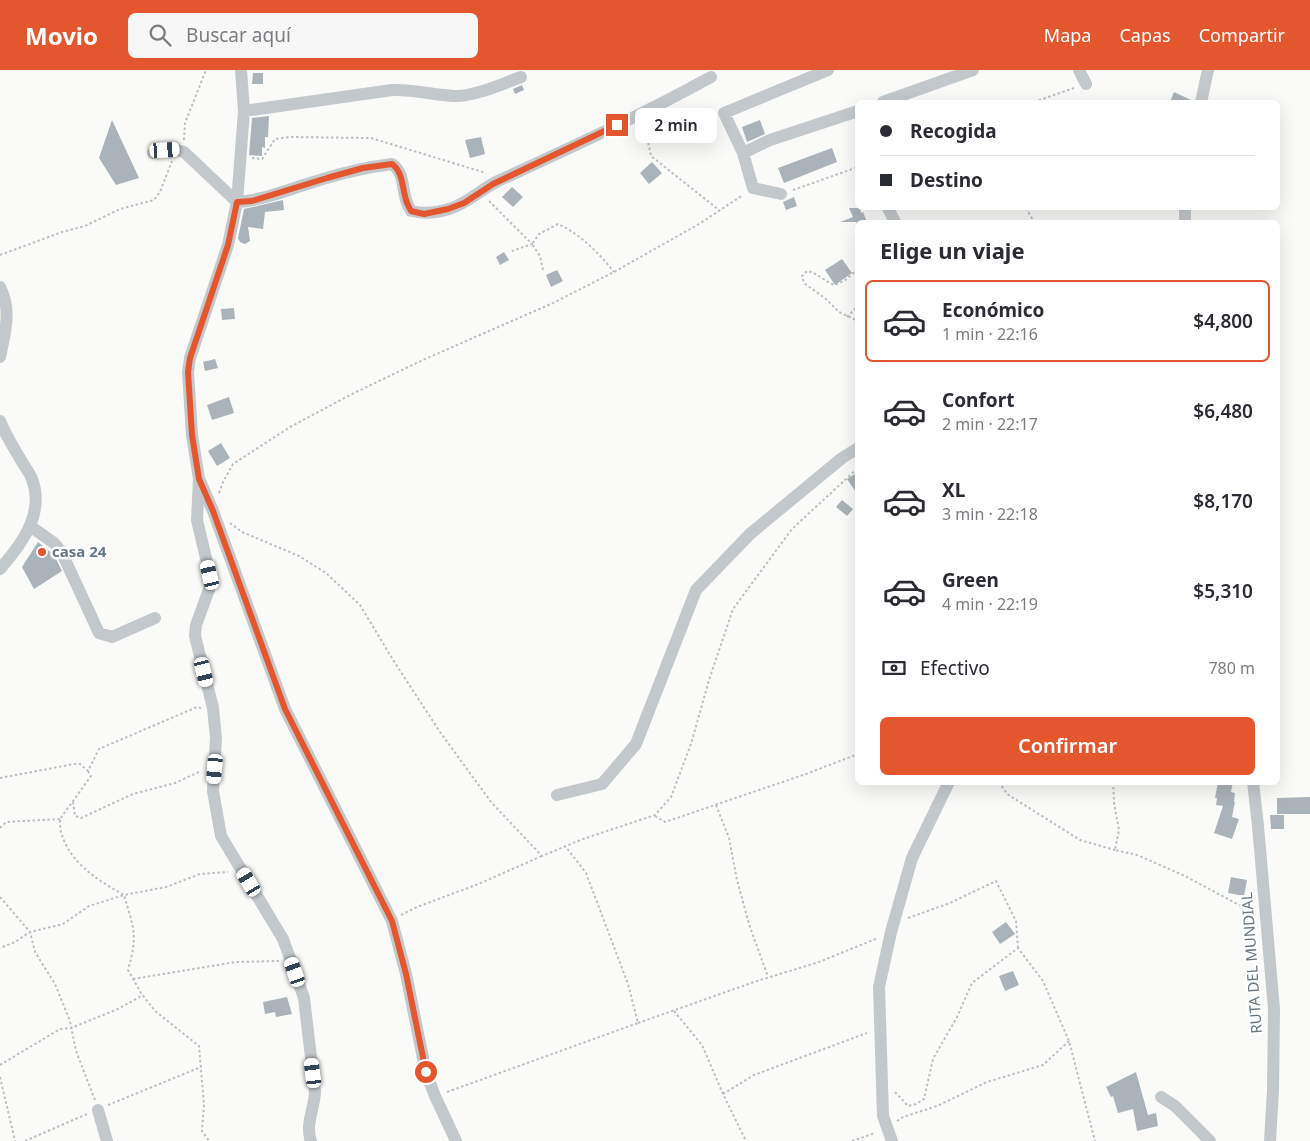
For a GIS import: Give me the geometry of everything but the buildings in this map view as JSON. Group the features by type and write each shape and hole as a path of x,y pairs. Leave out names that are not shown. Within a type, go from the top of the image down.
{"street":[{"path":"241,70 244,111 237,202 228,245 190,358 188,372 192,435 199,479 196,520 210,575 210,587 196,625 195,636 213,708 216,738 213,791 221,836 283,939 304,998 314,1083 314,1107 308,1124 308,1134 311,1141"},
{"path":"781,194 753,188 743,153 724,113 828,70"},
{"path":"889,100 973,70"},
{"path":"1079,70 1086,84"},
{"path":"1201,100 1208,70"},
{"path":"244,111 404,89 456,96 474,93 521,77"},
{"path":"153,153 180,150 237,202 252,201 363,168 392,164 398,168 405,189 406,200 411,211 424,214 448,209 464,203 493,184 647,112 711,77"},
{"path":"743,153 770,140 855,112"},
{"path":"0,287 4,294 8,312 0,357"},
{"path":"0,421 6,435 32,478 36,501 35,514 25,536 0,569"},
{"path":"557,795 602,784 636,744 696,590 750,534 842,458 855,450"},
{"path":"199,479 213,511 285,709 392,921 406,974 426,1072 456,1141"},
{"path":"30,526 54,543 61,551 99,633 112,637 155,618"},
{"path":"892,1141 883,1116 879,987 891,932 912,858 948,785"},
{"name":"RUTA DEL MUNDIAL","path":"1253,785 1274,1009 1270,1141"},
{"path":"1273,1090 1278,1097 1279,1103 1279,1141"},
{"path":"1162,1097 1175,1106 1210,1141"},
{"path":"98,1110 107,1141"}],"path":[{"path":"0,255 62,232 85,226 120,209 154,200 160,192 180,150 185,123 206,70"},
{"path":"1040,100 1086,84"},
{"path":"647,112 646,132 651,156 719,210"},
{"path":"250,158 262,159 276,139 290,137 371,138 486,172"},
{"path":"781,194 855,168"},
{"path":"542,856 491,802 440,732 360,605 326,573 299,556 242,532 213,511 222,482 233,464 290,427 354,393 425,359 553,303 614,272 699,224 753,188"},
{"path":"484,190 491,204 532,244 540,256 543,270"},
{"path":"512,251 532,244 539,234 558,224 569,229 600,255 614,272"},
{"path":"855,272 844,281 835,285 828,283 813,272 807,271 802,276 804,282 839,312 855,320"},
{"path":"847,317 855,309"},
{"path":"392,921 417,907 476,885 542,856 654,815 671,798 733,609 792,529 855,471"},
{"path":"88,771 100,749 197,707 213,708"},
{"path":"654,815 666,822 855,755"},
{"path":"0,778 74,764 80,764 91,776 60,819 62,835 75,859 100,881 124,896 134,927 134,948 128,970 143,995 155,1011 199,1046 204,1105 202,1131 209,1141"},
{"path":"73,802 75,816 81,818 133,794 175,783 200,771 215,769"},
{"path":"1001,785 1007,794 1080,840 1114,850 1137,854 1185,876 1266,920"},
{"path":"1113,785 1119,830 1114,850"},
{"path":"715,805 729,838 737,880 749,924 768,977"},
{"path":"0,828 6,822 60,819"},
{"path":"566,847 586,873 628,984 638,1023"},
{"path":"0,948 15,942 30,932 62,924 89,906 166,887 200,874 234,871 241,868"},
{"path":"908,918 950,903 996,881 1016,922 1018,948 1043,981 1069,1041 1095,1141"},
{"path":"0,897 30,932 35,952 55,984 71,1028 76,1051 98,1110"},
{"path":"435,1096 768,977 819,962 891,932"},
{"path":"895,1092 908,1106 924,1099 933,1059 957,1017 972,983 1018,948"},
{"path":"133,979 236,962 280,961 290,958"},
{"path":"0,1065 60,1029 71,1028 118,1009 143,995"},
{"path":"674,1011 702,1045 746,1141"},
{"path":"723,1094 754,1075 881,1028"},
{"path":"852,1141 888,1128 903,1117 937,1106 987,1082 1043,1065 1069,1041"},
{"path":"25,1141 201,1067"},
{"path":"0,1077 15,1141"}],"place":[{"name":"casa 24","path":"42,552"}],"route":[{"path":"426,1072 406,974 392,921 285,709 213,511 199,479 192,435 188,372 190,358 228,245 237,202 252,201 363,168 392,164 398,168 405,189 406,200 411,211 424,214 448,209 464,203 493,184 617,125"}]}
